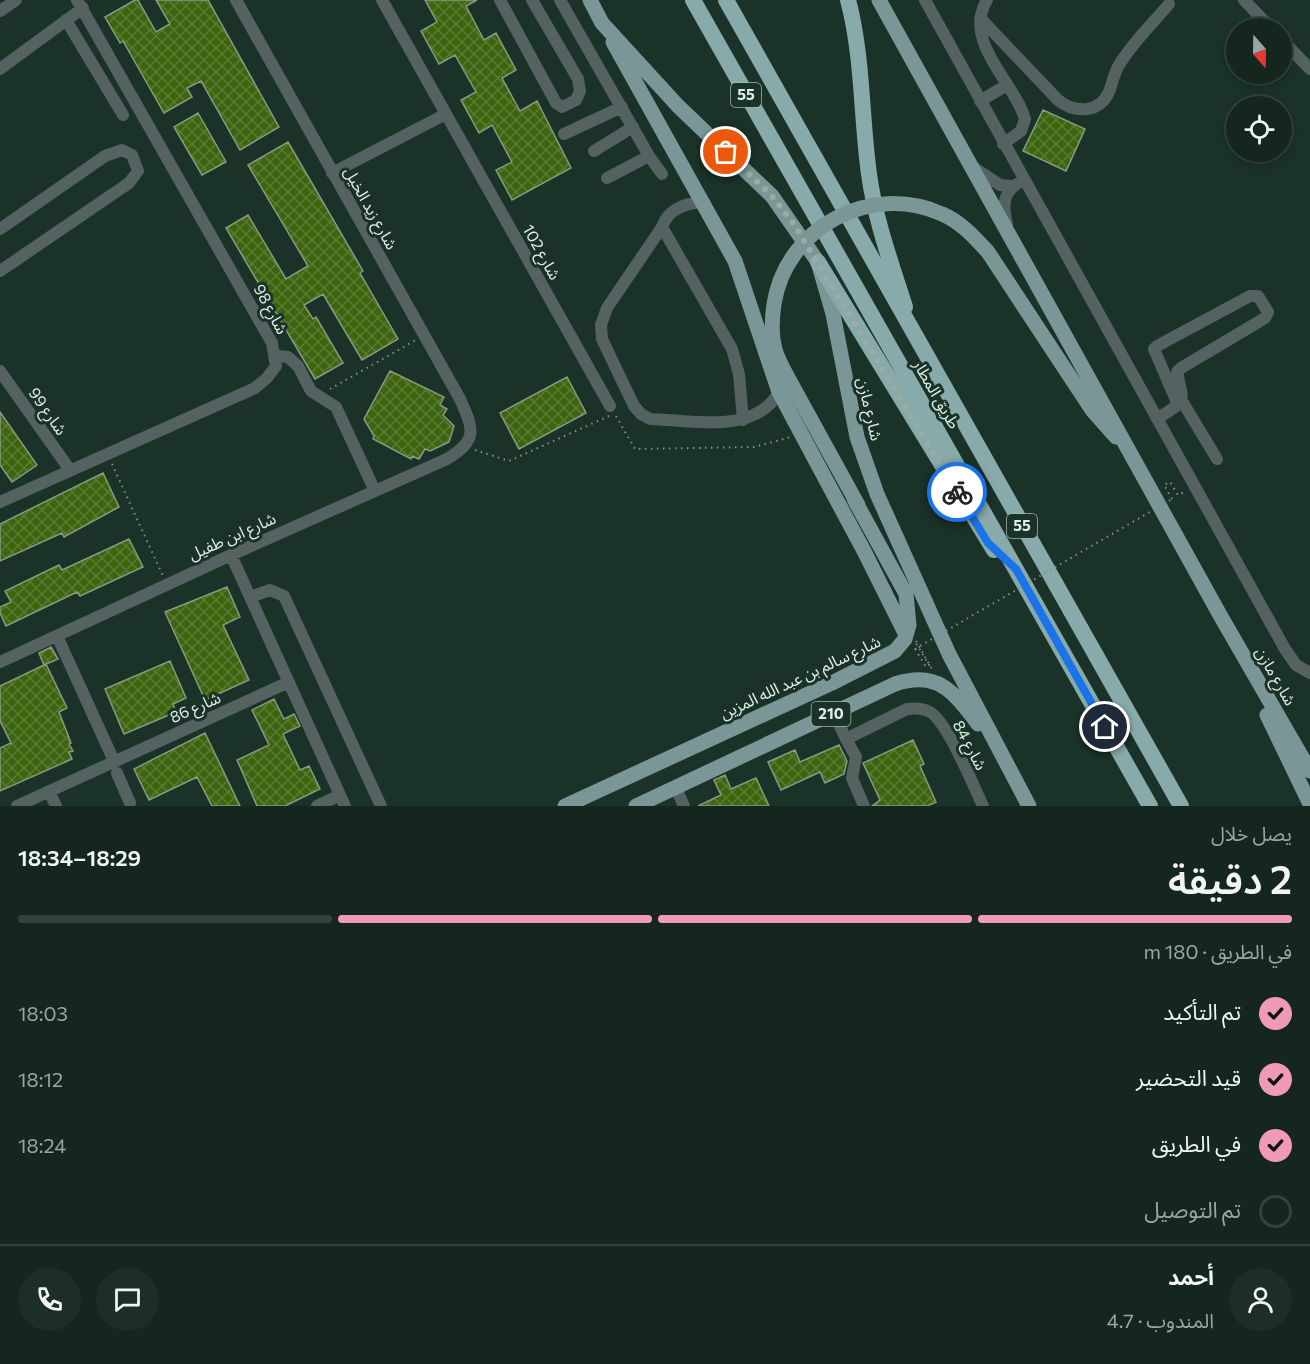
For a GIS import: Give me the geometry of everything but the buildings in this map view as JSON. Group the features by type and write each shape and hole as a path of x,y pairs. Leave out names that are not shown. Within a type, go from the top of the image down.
{"highway":[{"name":"طريق المطار","path":"693,0 1150,806"},
{"name":"طريق المطار","path":"726,0 1181,806"},
{"path":"848,0 855,37 869,175 883,239 917,342"},
{"path":"818,262 988,543 1016,569"}],"main road":[{"name":"شارع مازن","path":"590,0 602,23 678,106 772,196 818,262 833,314 857,437 877,494 949,654 1029,806"},
{"name":"شارع مازن","path":"879,0 1133,454 1220,615 1310,771"},
{"path":"602,23 735,261 779,392 910,642"},
{"path":"910,642 910,618 906,594 774,348 771,319 776,290 788,262 806,239 829,221 866,207 885,203 914,205 943,214 959,225 988,252 1092,410 1133,454"},
{"path":"854,499 949,654"},
{"path":"1220,615 1310,804"},
{"name":"شارع سالم بن عبد الله المزين","path":"565,806 887,657 910,642"},
{"name":"210","path":"636,806 895,684 913,678 930,679"},
{"path":"930,679 959,699 1004,758"},
{"path":"832,683 839,683 849,691 850,697 839,710"}],"street":[{"path":"0,11 16,0"},
{"name":"شارع زيد الخيل","path":"236,0 460,399 469,419 472,435 466,447"},
{"name":"شارع 102","path":"382,0 610,406"},
{"path":"500,0 556,104 561,107 570,105 580,91 578,79 532,0"},
{"path":"560,0 649,156 662,174"},
{"path":"925,0 1003,144 1018,183 1157,419 1285,650 1296,665 1310,673"},
{"path":"987,0 980,18 984,42 1024,115 1025,124 1021,131 1003,144"},
{"path":"1244,0 1261,18"},
{"path":"0,69 66,20 80,4"},
{"name":"شارع 98","path":"0,502 255,388 276,366 272,343 80,4"},
{"path":"980,18 1058,100 1072,109 1080,110 1097,106 1103,101 1120,63 1168,4"},
{"path":"66,20 123,115"},
{"path":"1292,50 1310,69"},
{"path":"980,101 1007,85"},
{"path":"564,134 622,107"},
{"path":"332,173 446,114"},
{"path":"594,151 633,127"},
{"path":"0,228 105,156 123,150 132,155 138,171 129,183 0,271"},
{"path":"607,178 649,156"},
{"path":"973,167 1000,185 1018,183"},
{"path":"1008,230 1004,202 1018,183"},
{"path":"704,202 677,209 665,218 662,227 608,308 601,325 602,339 634,406 645,417 743,420 763,412 779,392"},
{"path":"662,227 732,349 739,374 743,420"},
{"path":"1157,419 1180,403 1184,394 1177,372 1265,318 1268,312 1258,296 1250,296 1154,349 1180,403 1217,459"},
{"path":"276,356 288,357 298,366 316,397 336,406 375,491"},
{"name":"شارع 99","path":"0,371 70,470"},
{"name":"شارع ابن طفيل","path":"0,662 167,584 447,459 466,447"},
{"path":"231,555 342,800 317,806"},
{"path":"250,597 270,590 284,596 381,806"},
{"path":"57,636 116,767 129,805"},
{"name":"شارع 86","path":"17,806 49,791 116,767 289,682"},
{"name":"شارع 84","path":"846,739 907,709 918,708 931,713 948,736 983,806"},
{"path":"839,710 846,739 856,757 852,778 864,806"},
{"path":"676,788 684,806"},
{"path":"49,791 56,806"}],"path":[{"path":"316,397 424,336"},
{"path":"466,447 509,461 614,414 635,449 754,447 800,434"},
{"path":"107,453 167,584"},
{"path":"910,642 1172,499 1164,485 1170,482 1178,495"},
{"path":"910,642 929,665 926,667 910,642"},
{"path":"910,642 919,642 933,666 930,679"}],"way so far":[{"path":"726,152 772,196 795,226 957,492"}],"route":[{"path":"957,492 988,543 997,554 1016,569 1105,727"}]}
